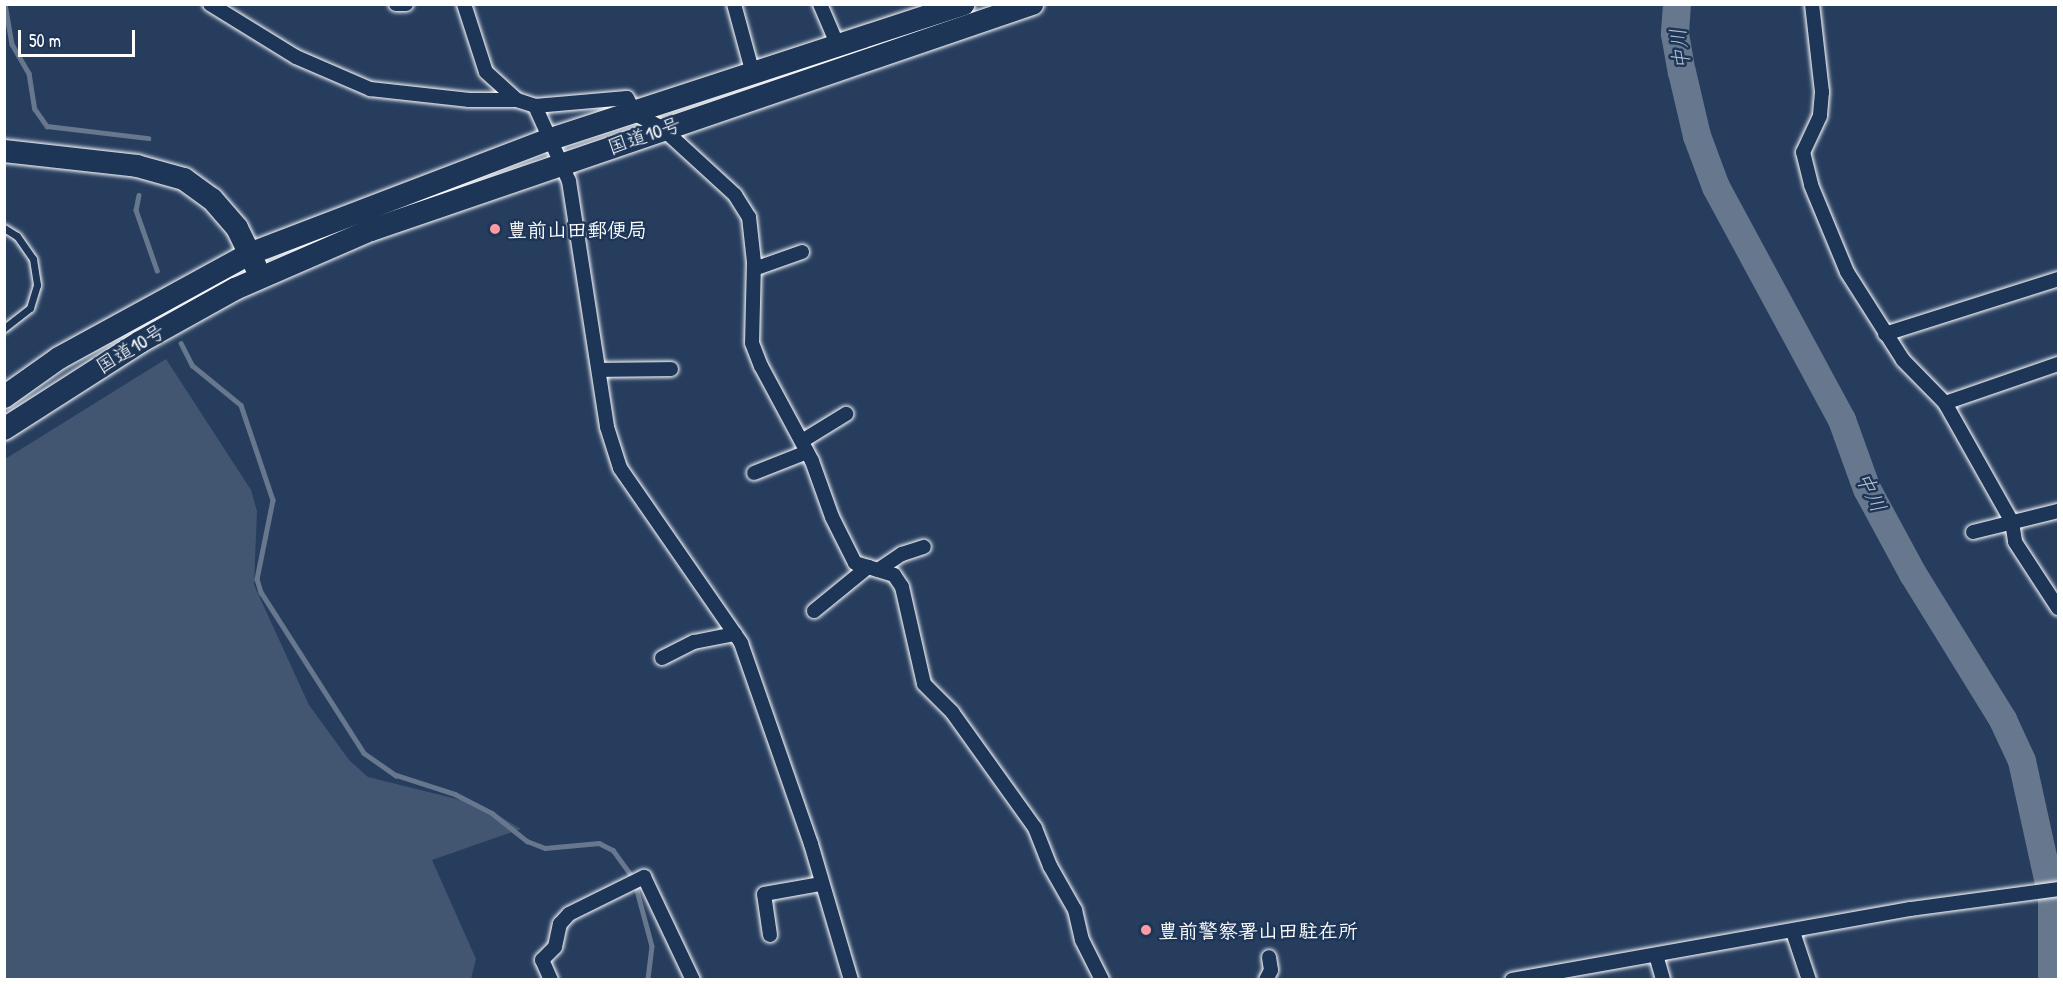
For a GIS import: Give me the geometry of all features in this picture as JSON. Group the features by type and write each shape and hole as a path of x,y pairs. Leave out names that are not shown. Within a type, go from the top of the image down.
{"highway":[{"name":"国道10号","path":"4,397 59,358 249,254 548,140 635,114 838,46 966,11 1032,4"},
{"name":"国道10号","path":"4,429 140,342 261,278 371,230 662,128 966,11"},
{"path":"4,152 137,165 184,178 223,211 237,228 261,278"}],"street":[{"path":"210,4 296,57 370,89 469,100 517,100 535,106 627,98 635,114 662,128 735,195 749,217 754,269 752,343 805,447 855,563 894,575 902,587 924,684 952,712 1035,828 1050,866 1075,909 1082,940 1101,980"},
{"path":"396,4 406,4"},
{"path":"464,4 486,72 517,100"},
{"path":"734,4 753,74"},
{"path":"820,4 838,46"},
{"path":"1812,4 1820,116 1803,152 1810,185 1847,272 1903,360 1945,403 2012,522 2015,542 2058,608"},
{"path":"535,106 559,165 569,181 607,427 620,468 735,634 745,654 851,980"},
{"path":"754,269 802,252"},
{"path":"1885,334 2058,279"},
{"path":"1945,403 2058,364"},
{"path":"598,370 671,369"},
{"path":"753,473 805,447 846,414"},
{"path":"1973,532 2058,511"},
{"path":"814,611 873,569 902,554 924,547"},
{"path":"662,658 694,642 735,634"},
{"path":"551,980 542,960 555,947 560,924 569,914 644,877 693,980"},
{"path":"770,935 764,894 821,884"},
{"path":"1512,980 1793,932 1911,909 2058,889"},
{"path":"1793,932 1809,980"},
{"path":"1656,955 1663,980"},
{"path":"1266,980 1271,970 1269,957"}],"lane":[{"path":"4,228 17,236 33,259 37,285 30,308 4,328"}],"shaded area":[{"path":"166,359 251,490 257,511 254,585 309,705 349,760 368,777 481,805 521,829 432,860 476,959 471,979 5,979 5,459"}],"waterway":[{"path":"5,4 12,44 29,73 35,109 47,126 148,138"},
{"name":"中川","path":"1677,4 1675,34 1682,72 1697,136 1716,187 1842,420 1867,489 1913,574 2003,720 2022,761 2052,898 2052,980"},
{"path":"139,195 136,210 157,270"},
{"path":"181,343 192,365 241,405 273,500 257,579 261,592 364,753 396,775 455,794 492,813 527,841 545,848 599,843 613,850 634,879 652,946 648,980"}],"place":[{"name":"豊前山田郵便局","path":"495,229"},
{"name":"豊前警察署山田駐在所","path":"1146,930"}]}
